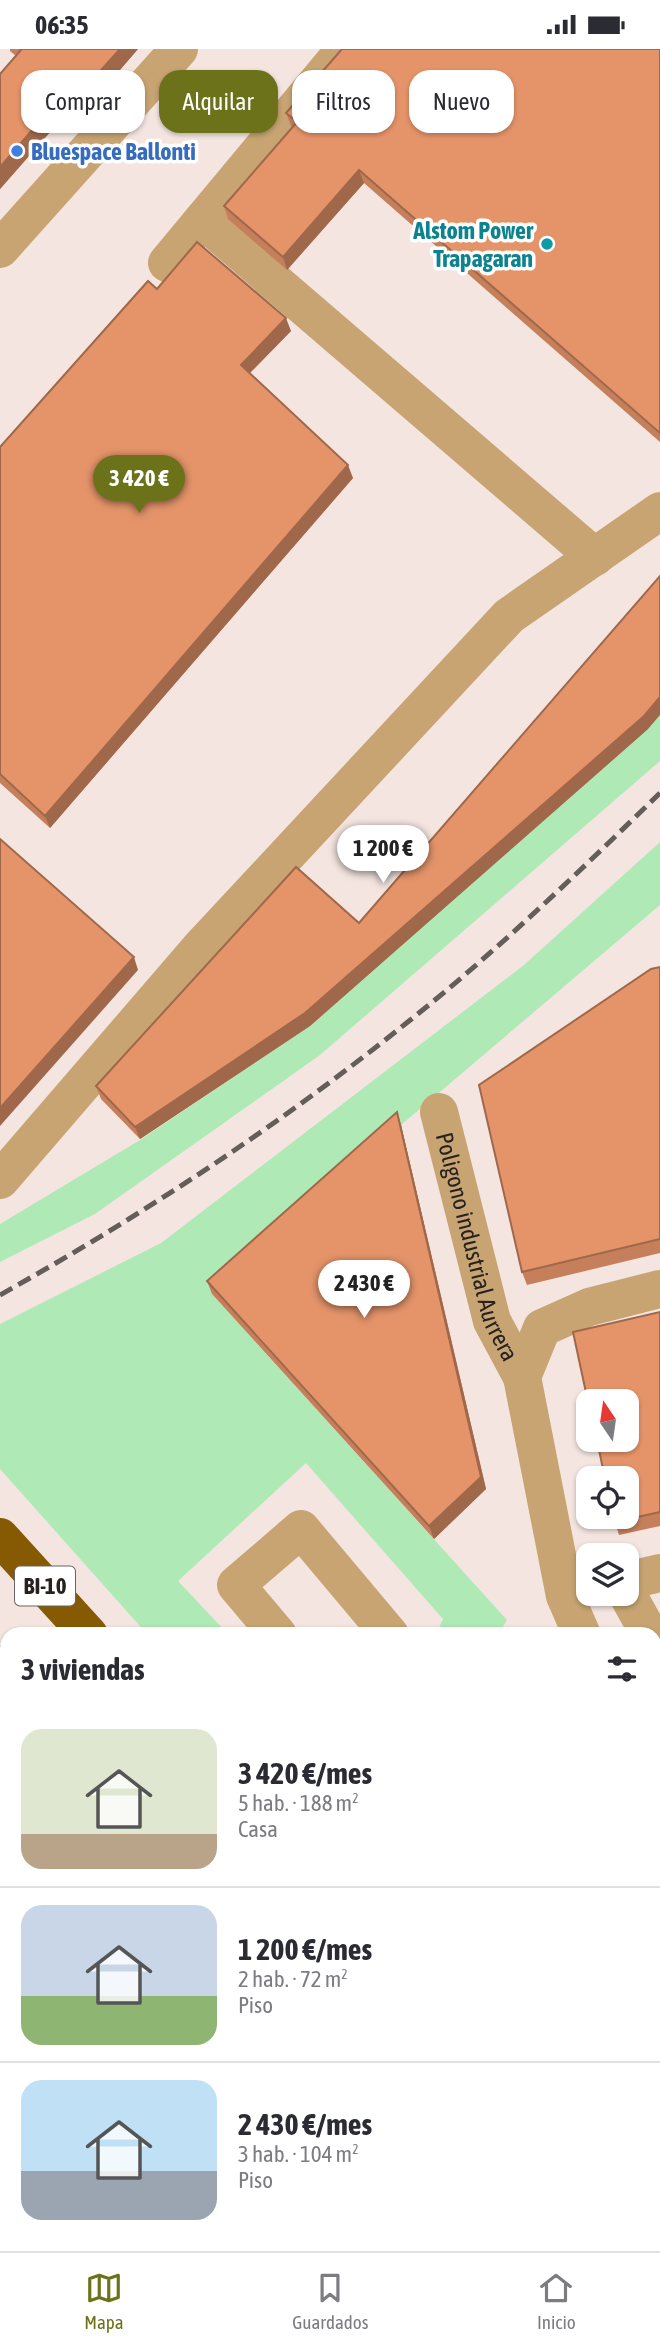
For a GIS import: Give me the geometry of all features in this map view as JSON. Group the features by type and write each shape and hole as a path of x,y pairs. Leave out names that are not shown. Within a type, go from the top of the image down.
{"highway":[{"name":"BI-10","path":"0,1537 82,1627"}],"street":[{"path":"0,249 179,49"},
{"path":"167,263 345,49"},
{"path":"203,220 595,557"},
{"path":"0,1180 201,947 509,616 660,511"},
{"name":"Poligono industrial Aurrera","path":"439,1112 492,1321 522,1377 576,1593"},
{"path":"522,1377 542,1328 589,1307 660,1289"},
{"path":"271,1627 236,1585 301,1529 383,1627"},
{"path":"639,1578 660,1573"},
{"path":"561,1627 576,1593"},
{"path":"578,1606 581,1627"},
{"path":"634,1606 646,1627"}],"green space":[{"path":"660,715 660,761 320,1055 95,1214 0,1262 0,1224 140,1140 310,1026"},
{"path":"660,842 660,905 401,1125 212,1294 507,1620 502,1627 439,1627 443,1619 306,1463 178,1581 221,1627 141,1627 0,1469 0,1324 161,1243 524,965"}],"building":[{"path":"120,49 101,70 21,70 21,133 30,133 0,167 0,74 21,50"},
{"name":"Alstom Power Trapagaran","path":"342,49 660,49 660,433 359,170 283,257 224,206 292,128 292,133 395,133 395,70 324,70"},
{"name":"Alstom Power Trapagaran","path":"292,106 292,118 286,113"},
{"path":"197,242 286,318 241,365 348,465 45,816 0,774 0,447 148,281 157,289"},
{"path":"660,576 660,697 644,716 305,1013 135,1127 96,1086 296,867 359,923"},
{"path":"0,839 134,957 0,1108"},
{"path":"660,967 660,1239 522,1272 479,1085 651,969"},
{"path":"397,1112 481,1477 429,1526 207,1281"},
{"path":"660,1312 660,1512 639,1517 639,1466 602,1466 600,1453 639,1453 639,1389 585,1389 573,1332"}],"railway":[{"path":"0,1295 106,1233 210,1167 361,1059 506,939 660,793"}],"place":[{"name":"Bluespace Ballonti","path":"17,151"},
{"name":"Alstom Power Trapagaran","path":"547,244"}]}
